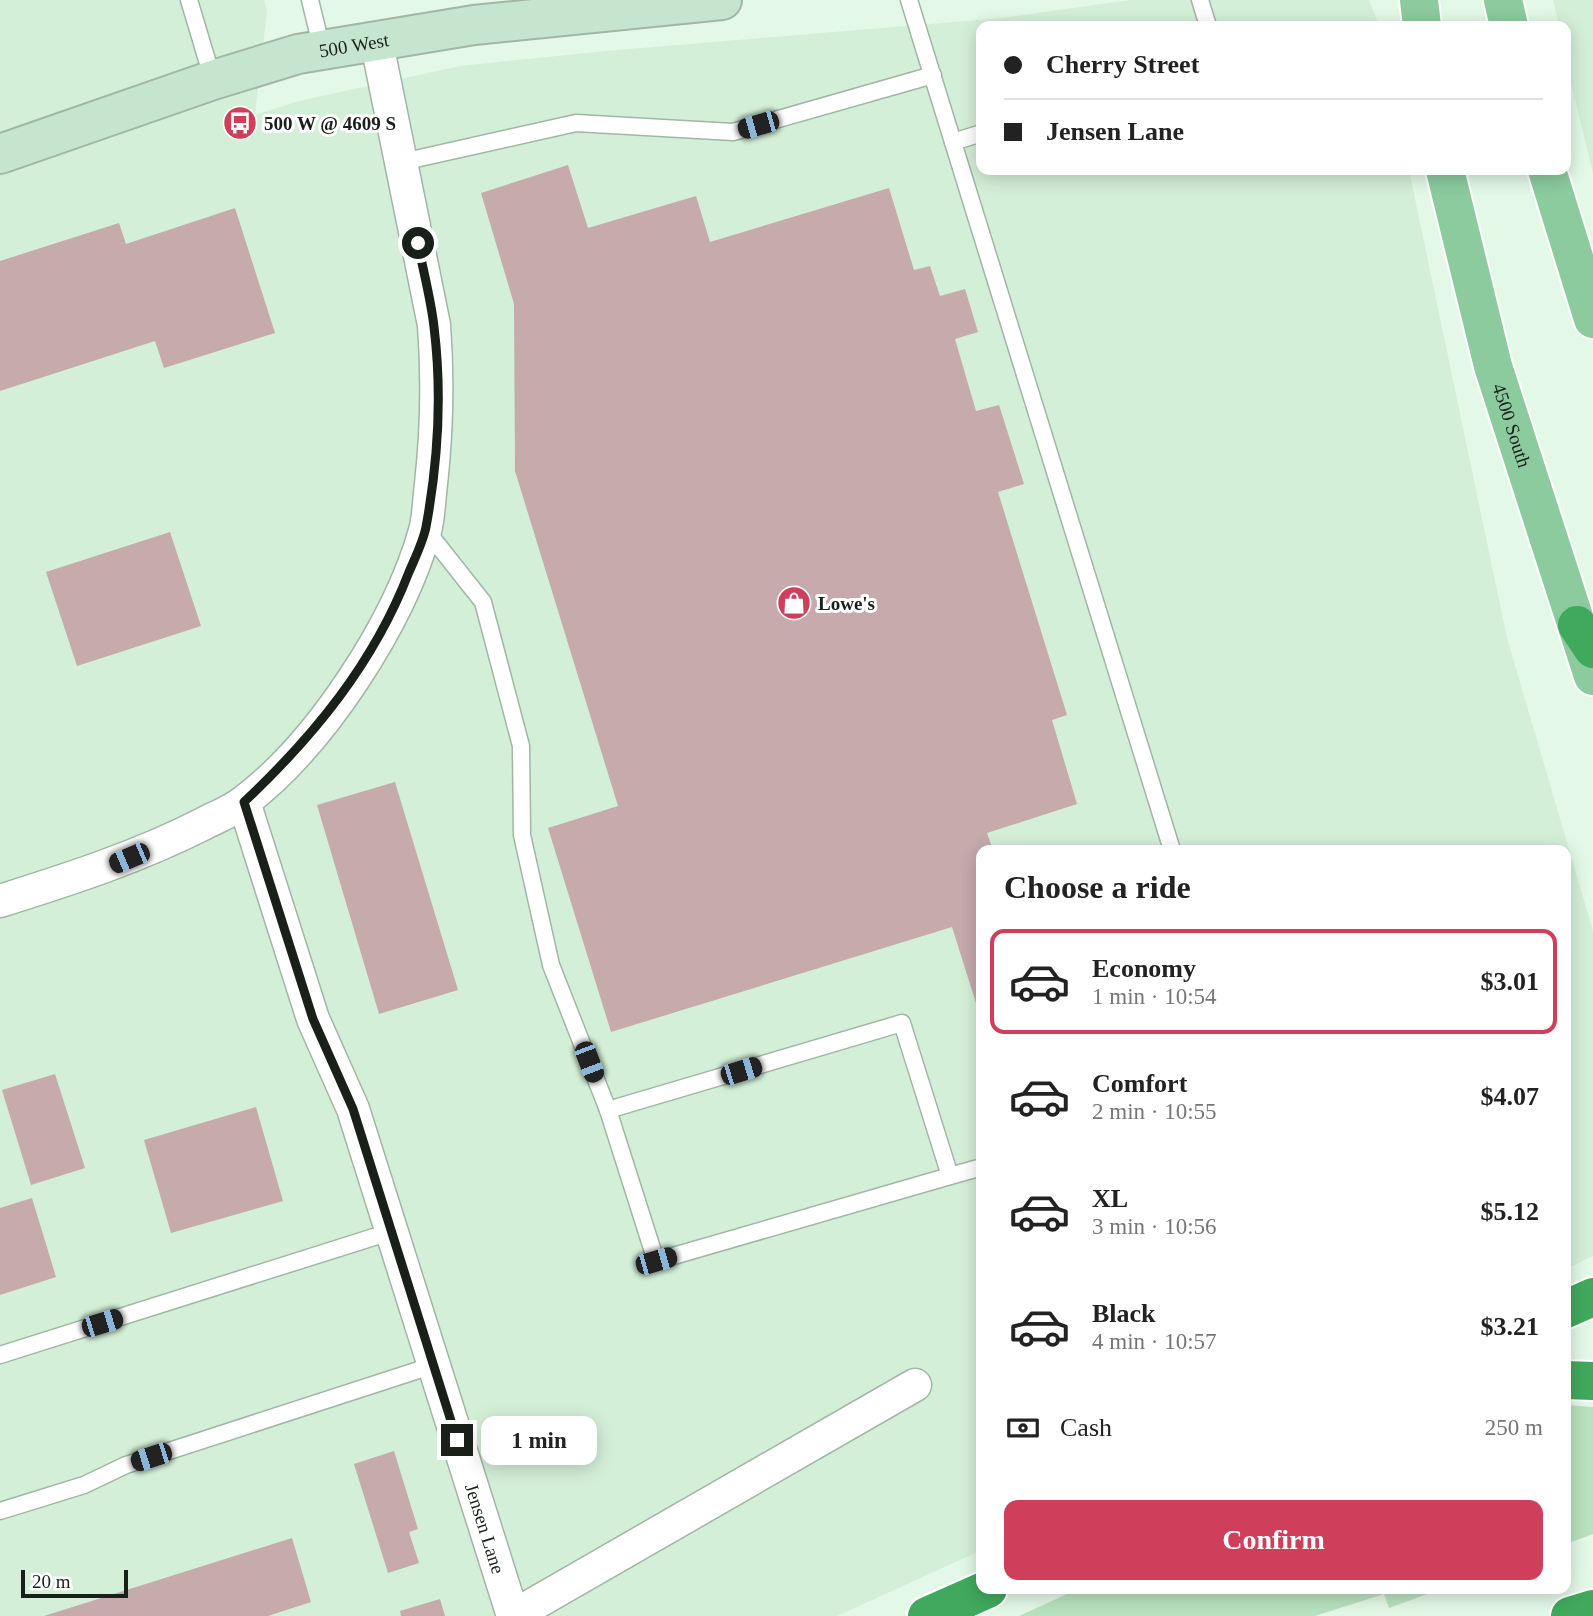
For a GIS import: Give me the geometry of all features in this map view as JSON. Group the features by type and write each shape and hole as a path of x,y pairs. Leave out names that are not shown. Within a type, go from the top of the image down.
{"highway":[{"path":"1571,1307 1593,1297"},
{"path":"1571,1380 1593,1381"},
{"path":"927,1616 977,1594"},
{"path":"1570,1616 1593,1609"}],"main road":[{"name":"500 West","path":"2,148 214,80 322,49 488,24 722,0"},
{"path":"1419,0 1421,21"},
{"path":"1503,0 1508,21"},
{"name":"4500 South","path":"1447,175 1493,366 1585,637 1593,676"},
{"path":"1549,175 1593,319"}],"street":[{"path":"0,901 105,867 175,838 244,802 295,754 356,677 400,596 426,530 438,417 438,371 434,325 376,39"},
{"name":"Jensen Lane","path":"244,802 313,1019 353,1109 513,1616 915,1385"}],"lane":[{"path":"189,0 214,80"},
{"path":"310,0 322,49"},
{"path":"909,0 1170,845"},
{"path":"1200,0 1206,21"},
{"path":"402,162 576,123 733,132 933,75"},
{"path":"953,142 976,135"},
{"path":"426,530 483,602 521,746 522,835 551,965 608,1110 656,1261 976,1169"},
{"path":"608,1110 902,1023 950,1176"},
{"path":"0,1355 393,1231"},
{"path":"0,1511 84,1485 127,1465 434,1365"}],"shaded area":[{"path":"0,0 264,0 267,11 255,115 299,101 460,66 1001,18 1130,0 1369,0 1377,21 976,21 976,175 1410,175 1507,638 1568,845 976,845 976,1553 837,1616 0,1616"},
{"path":"1553,0 1593,0 1593,173 1571,83 1571,21 1558,21"},
{"path":"1571,856 1593,931 1593,1256 1571,1267"},
{"path":"1571,1405 1593,1407 1593,1534 1571,1542"},
{"path":"1067,1594 1384,1594 1315,1616 1019,1616"},
{"path":"1384,1594 1427,1594 1389,1608"}],"building":[{"name":"Lowe's","path":"568,165 588,228 696,196 710,242 889,188 914,270 930,266 940,296 965,289 978,332 955,339 976,411 999,405 1024,484 998,492 1067,715 1052,720 1077,804 987,833 991,845 976,845 976,1003 952,927 611,1032 548,828 618,806 515,471 514,304 481,193"},
{"path":"235,208 275,333 164,368 155,341 0,391 0,261 119,223 126,244"},
{"path":"170,532 201,626 77,666 46,572"},
{"path":"395,782 458,990 379,1014 317,805"},
{"path":"55,1074 85,1168 31,1185 2,1090"},
{"path":"256,1107 283,1201 171,1233 144,1140"},
{"path":"32,1198 56,1277 0,1295 0,1208"},
{"path":"394,1451 418,1529 409,1532 419,1563 388,1573 354,1464"},
{"path":"292,1538 311,1602 268,1616 44,1616"},
{"path":"440,1599 445,1616 401,1616 400,1611"}],"place":[{"name":"500 W @ 4609 S","path":"240,123"},
{"name":"Lowe's","path":"794,603"}],"route":[{"path":"418,243 434,325 438,371 438,417 426,530 400,596 356,677 295,754 244,802 313,1019 353,1109 457,1440"}]}
